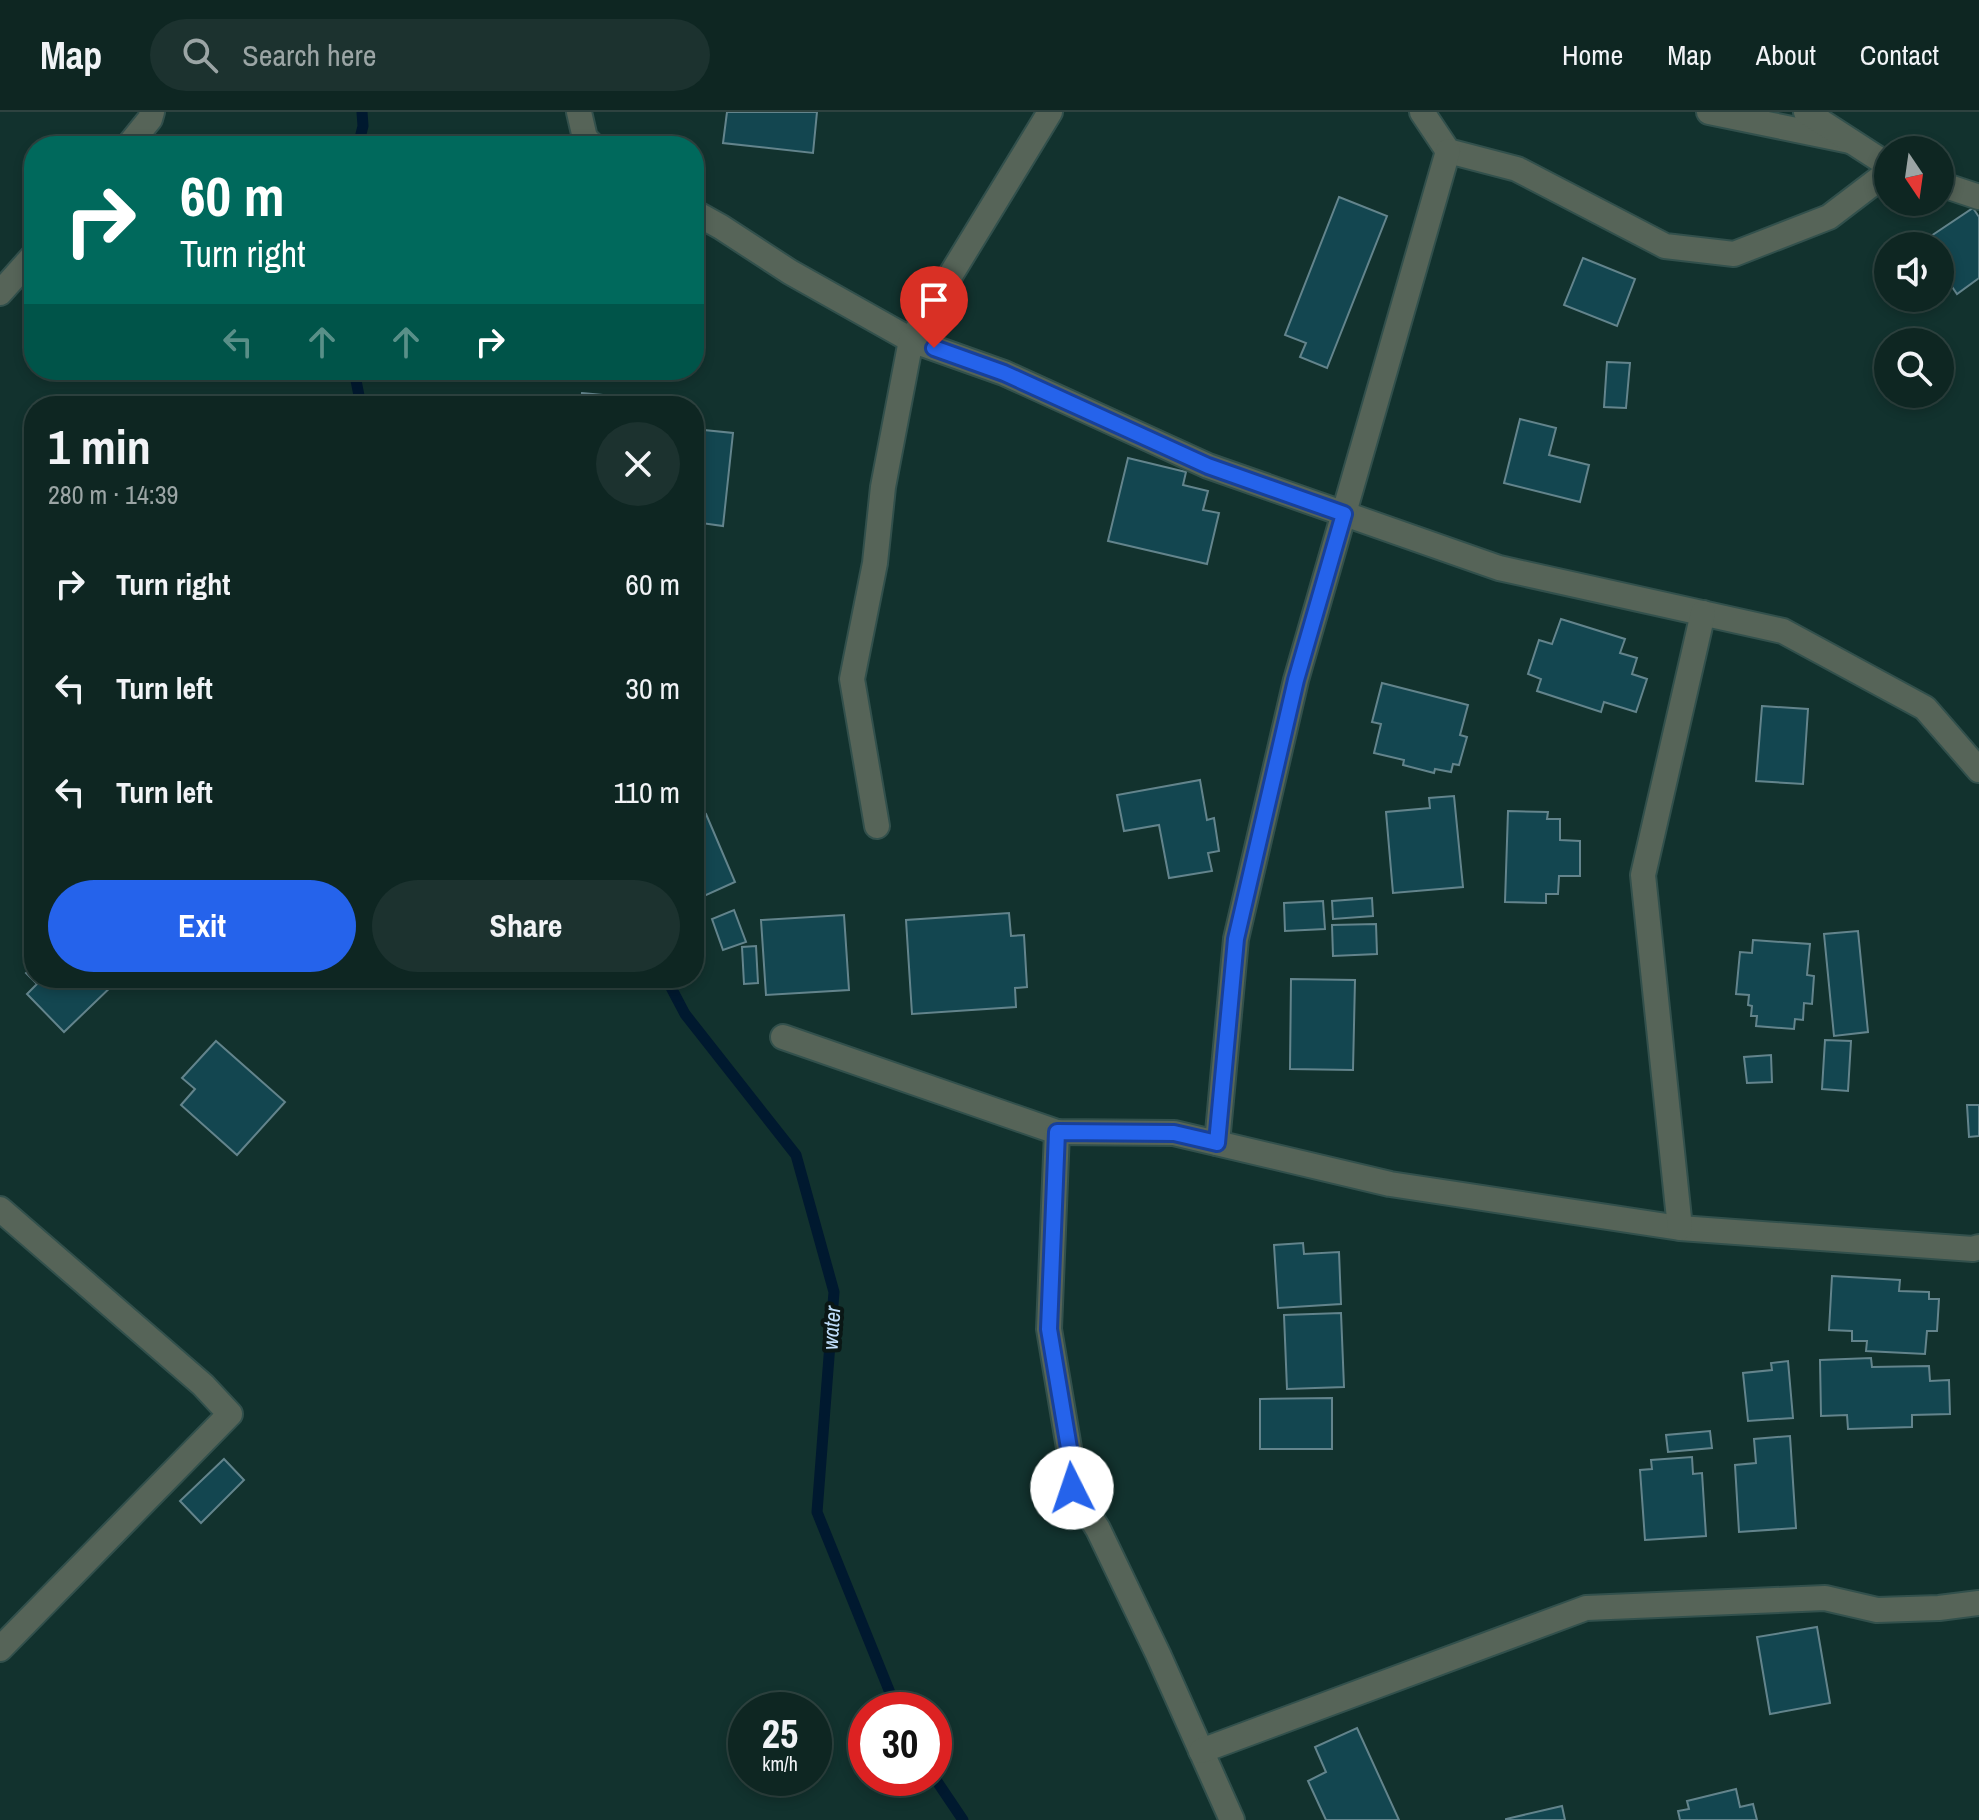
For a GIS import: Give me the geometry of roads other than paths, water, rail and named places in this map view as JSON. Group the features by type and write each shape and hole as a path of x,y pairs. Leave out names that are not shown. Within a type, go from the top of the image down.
{"street":[{"path":"136,136 152,112"},
{"path":"579,112 585,136"},
{"path":"877,826 852,679 875,563 883,487 911,340 1050,112"},
{"path":"1422,112 1448,151 1517,169 1665,246 1734,254 1829,217 1874,183"},
{"path":"1709,112 1850,141"},
{"path":"1806,112 1874,156"},
{"path":"1217,1143 1236,939 1296,680 1448,151"},
{"path":"1954,189 1979,197"},
{"path":"704,218 790,272 911,340 1004,373 1208,466 1499,568 1783,631 1925,708 1979,770"},
{"path":"0,293 24,266"},
{"path":"1680,1228 1643,875 1703,613"},
{"path":"783,1037 1057,1132 1174,1133 1390,1184 1680,1228 1979,1247"},
{"path":"1057,1132 1049,1329 1070,1454 1072,1488 1098,1529 1232,1820"},
{"path":"0,1209 203,1385 230,1414 0,1649"},
{"path":"1201,1751 1586,1608 1825,1598 1877,1610 1979,1603"}],"waterway":[{"name":"water","path":"360,136 362,112"},
{"name":"water","path":"356,380 359,396"},
{"name":"water","path":"671,988 685,1014 796,1155 834,1292 817,1512 890,1692"},
{"name":"water","path":"947,1796 963,1820"}]}
